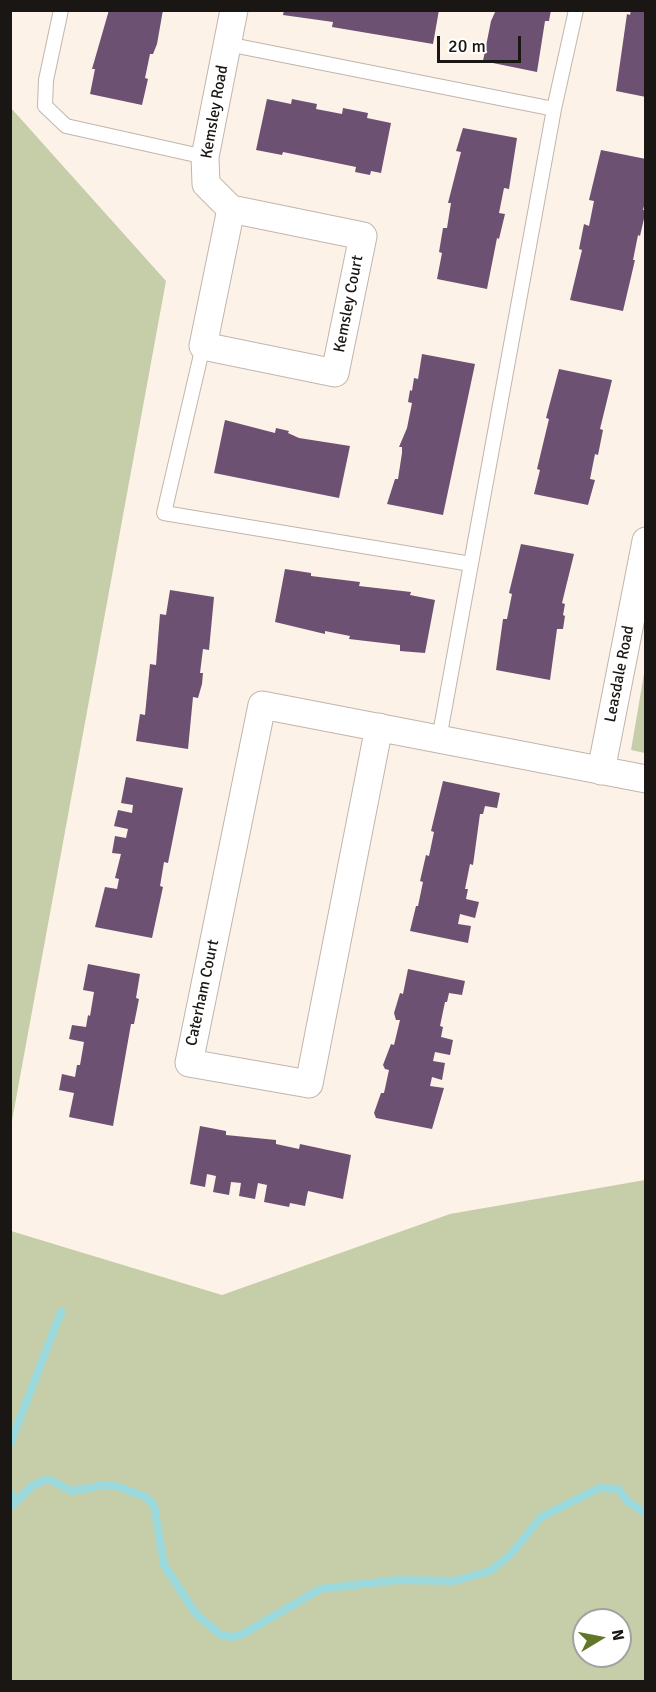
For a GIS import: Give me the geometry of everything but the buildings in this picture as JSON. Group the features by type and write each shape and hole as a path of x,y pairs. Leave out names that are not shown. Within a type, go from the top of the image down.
{"street":[{"name":"Kemsley Road","path":"231,209 206,184 205,157 234,10"},
{"path":"203,346 231,209"},
{"name":"Kemsley Court","path":"203,346 335,373 363,236 231,209"},
{"name":"Leasdale Road","path":"601,771 645,541"},
{"name":"Caterham Court","path":"378,727 309,1084 189,1063 262,705 378,727 601,771 645,779"}],"lane":[{"path":"61,10 46,80 45,106 66,126 205,157"},
{"path":"439,739 554,109 576,10"},
{"path":"227,44 554,109"},
{"path":"203,346 164,513 471,564"}],"green space":[{"path":"11,108 166,281 11,1126"},
{"path":"645,668 645,753 631,750"},
{"path":"645,1180 645,1681 11,1681 11,1231 222,1295 450,1214"}],"waterway":[{"path":"10,1444 61,1312"},
{"path":"10,1507 33,1485 48,1479 72,1491 99,1486 116,1486 146,1497 154,1505 164,1565 196,1614 221,1635 231,1637 243,1634 320,1589 397,1580 454,1581 490,1571 510,1555 541,1517 599,1488 618,1489 628,1502 646,1513"},
{"path":"10,1492 17,1502"}]}
